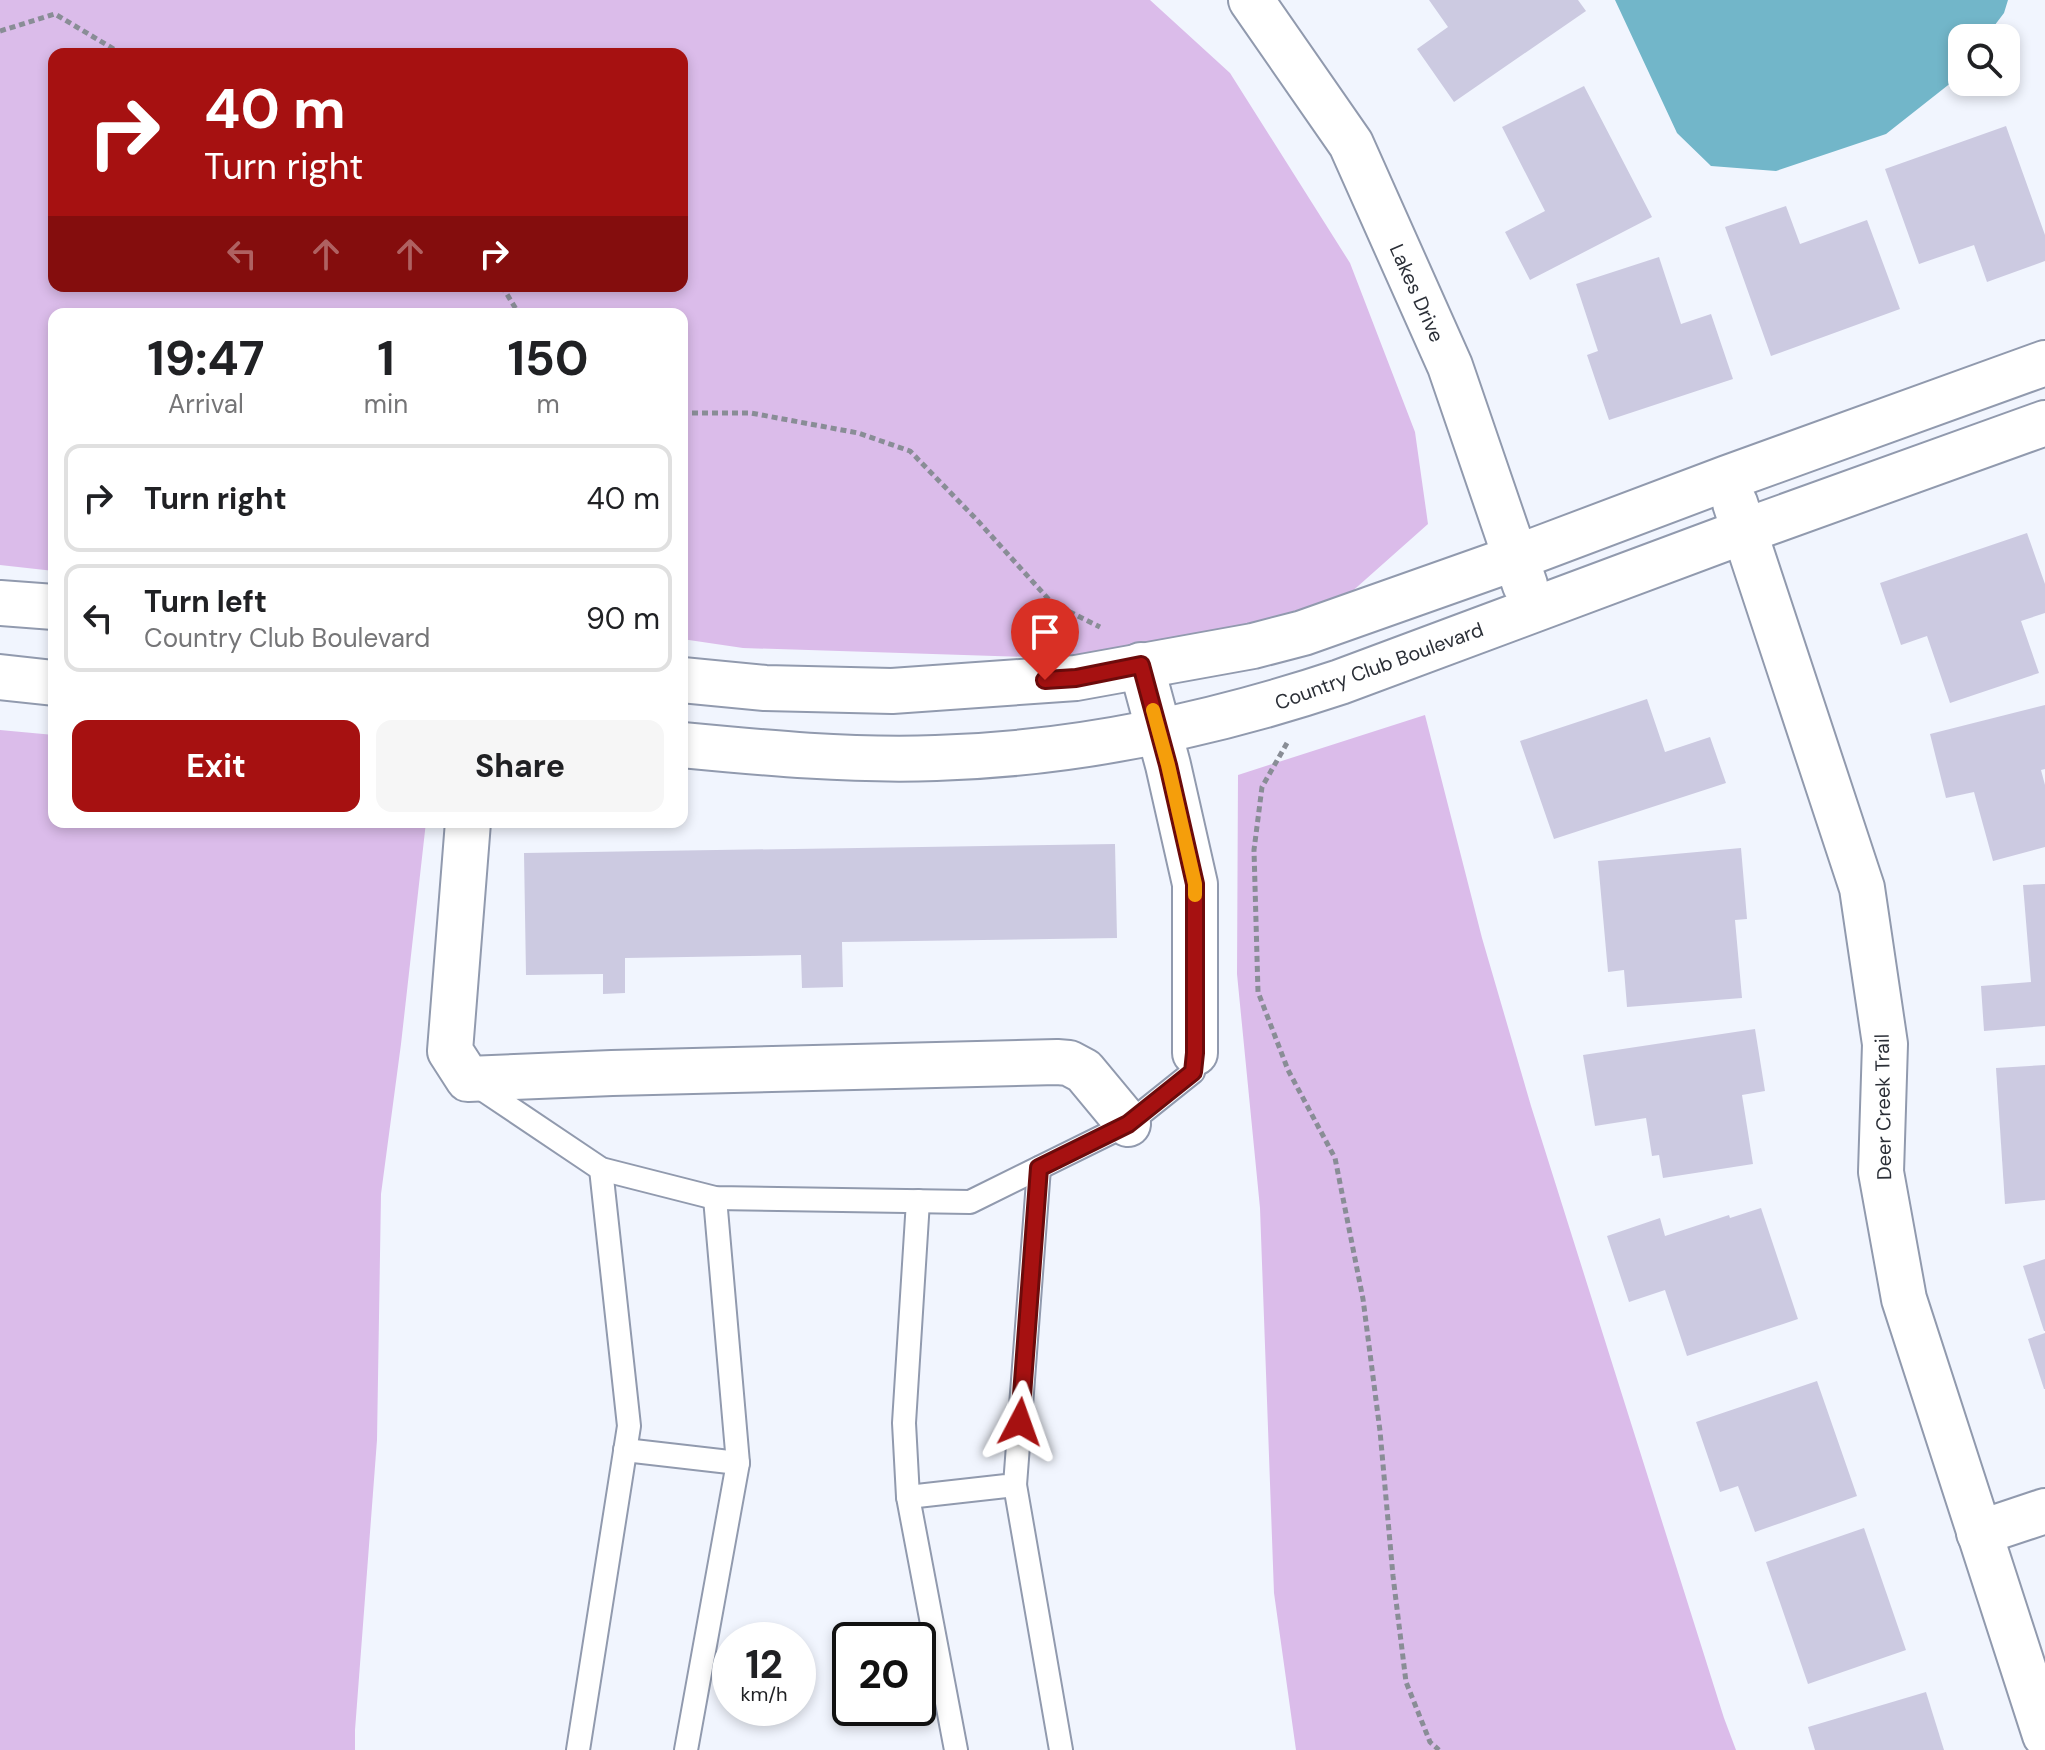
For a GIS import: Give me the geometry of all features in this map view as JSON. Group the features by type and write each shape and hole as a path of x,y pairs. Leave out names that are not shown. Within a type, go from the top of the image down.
{"street":[{"name":"Lakes Drive","path":"1251,0 1351,144 1450,366 1534,610"},
{"path":"688,681 765,688 892,691 1076,678 1253,646 1303,633 1515,558 2045,363"},
{"name":"Country Club Boulevard","path":"688,746 801,756 936,758 1049,750 1159,731 1276,703 1355,676 2045,423"},
{"name":"Deer Creek Trail","path":"1727,478 1862,888 1885,1044 1881,1172 1904,1299 2045,1735"},
{"path":"0,603 48,607"},
{"path":"1141,665 1195,884 1195,1053"},
{"path":"0,677 48,682"},
{"path":"468,828 450,1051 468,1079 1057,1062 1069,1063 1084,1071 1128,1124"},
{"path":"1979,1533 2045,1511"}],"lane":[{"path":"468,1079 601,1169 715,1198 970,1202 1128,1124 1193,1072 1195,1053"},
{"path":"1039,1168 1015,1485 1061,1750"},
{"path":"578,1750 629,1426 601,1169"},
{"path":"686,1750 738,1463 715,1198"},
{"path":"918,1201 904,1423 908,1497 956,1750"},
{"path":"625,1450 738,1463"},
{"path":"908,1497 1015,1485"}],"path":[{"path":"0,31 55,14 112,48"}],"shaded area":[{"path":"0,0 1150,0 1230,73 1350,263 1415,432 1428,524 1339,603 1190,652 1028,657 743,648 688,640 688,308 48,308 48,570 0,565"},
{"path":"1425,715 1482,938 1531,1106 1736,1750 1296,1750 1274,1593 1260,1208 1237,974 1238,775"},
{"path":"0,730 48,734 48,828 425,828 381,1194 377,1440 355,1750 0,1750"}],"water":[{"path":"1615,0 2008,0 1996,24 1948,24 1948,85 1886,134 1776,171 1711,166 1677,133"}],"building":[{"path":"1429,0 1578,0 1586,11 1454,102 1417,49 1448,27"},
{"path":"1584,86 1652,217 1530,280 1505,232 1545,211 1502,127"},
{"path":"2006,126 2045,235 2045,261 1987,282 1974,245 1919,264 1885,169"},
{"path":"1786,206 1800,244 1867,220 1900,309 1771,356 1725,227"},
{"path":"1659,257 1681,324 1711,314 1733,379 1609,420 1587,355 1598,351 1576,284"},
{"path":"2027,533 2045,584 2045,613 2021,621 2039,673 1950,703 1927,636 1901,645 1880,583"},
{"path":"1647,699 1665,752 1710,737 1726,783 1554,839 1520,741"},
{"path":"2045,705 2045,769 2041,770 2045,785 2045,847 1993,861 1974,792 1946,798 1930,734"},
{"path":"1115,844 1117,938 842,942 843,987 802,988 801,955 625,958 625,993 603,994 603,974 526,975 524,853"},
{"path":"1741,848 1747,919 1735,920 1742,998 1627,1007 1624,970 1608,972 1598,861"},
{"path":"2045,884 2045,1026 1984,1031 1981,986 2031,982 2023,885"},
{"path":"1755,1029 1765,1091 1742,1095 1753,1164 1663,1178 1659,1155 1652,1156 1646,1118 1595,1126 1583,1055"},
{"path":"2045,1065 2045,1200 2005,1204 1996,1068"},
{"path":"1761,1208 1798,1319 1687,1356 1665,1290 1629,1302 1607,1236 1660,1218 1665,1236"},
{"path":"2045,1259 2045,1331 2044,1331 2023,1266"},
{"path":"2045,1333 2045,1389 2044,1389 2028,1339"},
{"path":"1817,1381 1857,1496 1755,1532 1738,1486 1720,1492 1696,1422"},
{"path":"1864,1528 1906,1650 1808,1684 1766,1562"},
{"path":"1926,1692 1944,1750 1815,1750 1808,1727"}],"slow traffic":[{"path":"1153,710 1168,765 1195,895"}],"route":[{"path":"1020,1422 1039,1168 1128,1124 1193,1072 1195,1053 1195,884 1141,665 1076,678 1045,680"}]}
